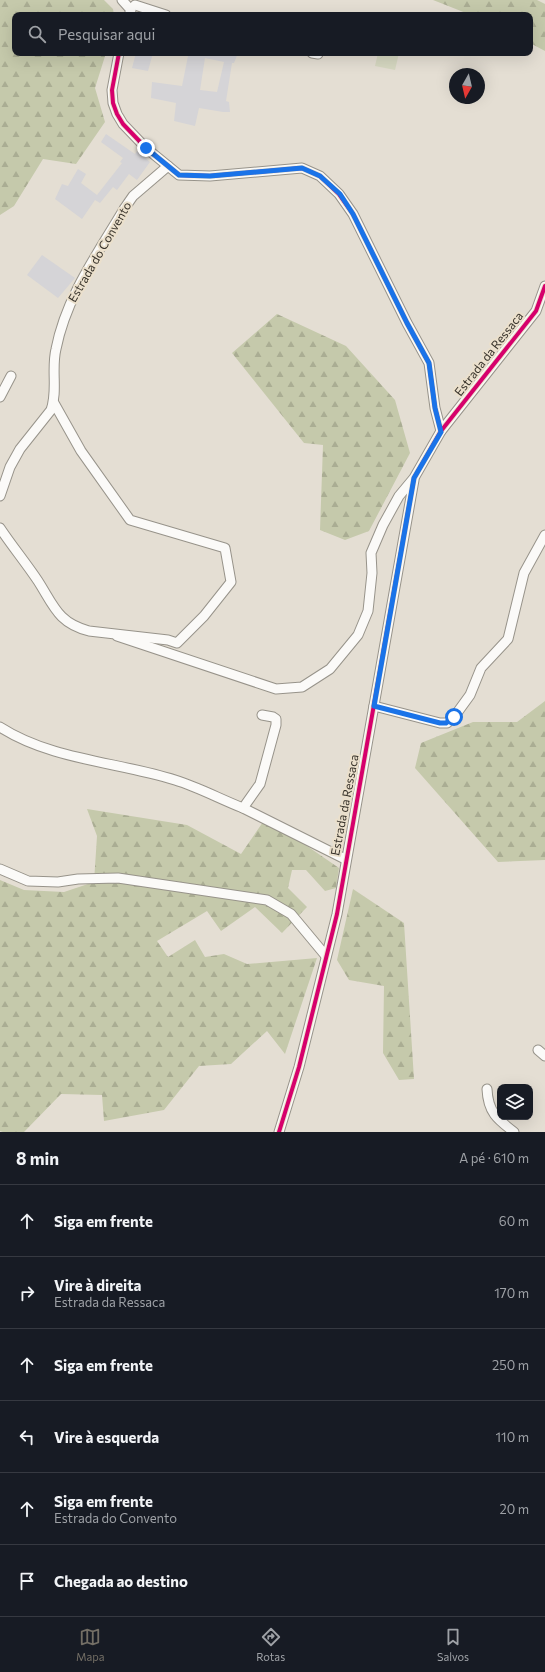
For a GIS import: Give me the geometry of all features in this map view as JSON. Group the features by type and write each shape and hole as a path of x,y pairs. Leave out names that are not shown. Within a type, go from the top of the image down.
{"street":[{"path":"122,0 133,8 152,12"},
{"path":"118,56 112,90 116,114 123,124 146,148 179,175 194,176 302,168 320,176 340,194 353,214 407,323 429,363 435,408 441,432"},
{"name":"Estrada do Convento","path":"54,403 55,394 53,370 56,349 70,300 133,196 168,166"},
{"name":"Estrada da Ressaca","path":"279,1132 299,1067 337,914 345,859 374,706 414,478 441,432 536,311 545,286"},
{"path":"536,311 545,316"},
{"path":"0,397 11,376"},
{"path":"0,496 10,467 20,449 51,410 54,403"},
{"path":"54,403 81,452 130,520 225,548 231,582 204,616 177,643 146,637 117,636"},
{"path":"0,528 38,581 53,608 63,619 76,628 117,636 276,689 302,687 330,669 358,635 368,611 372,573 371,553 399,496 414,478"},
{"path":"374,706 440,723 450,721 470,695 481,668 508,639 524,573 545,535"},
{"path":"243,808 260,784 275,732 276,720 273,717 262,715"},
{"path":"0,727 29,742 70,755 175,780 243,808 345,859"},
{"path":"0,869 28,881 58,882 78,879 118,878 267,900 291,914 326,956"},
{"path":"487,1089 488,1100 493,1114 500,1122 514,1132"}],"green space":[{"path":"0,0 104,0 113,9 114,12 12,12 12,56 105,56 95,88 105,122 76,164 43,159 14,206 0,215"},
{"path":"433,0 537,0 545,4 545,51 533,45 533,12 463,12"},
{"path":"377,56 398,56 395,70 375,66"},
{"path":"277,314 346,346 395,400 410,453 369,531 345,540 320,530 323,445 304,443 232,353"},
{"path":"545,701 545,860 498,862 415,768 421,743 473,722 517,722"},
{"path":"87,809 187,825 241,854 263,822 307,846 339,868 336,888 325,891 306,870 292,870 288,888 307,907 282,933 255,907 221,931 207,911 157,941 168,957 195,940 205,957 224,954 247,964 317,958 285,1054 267,1031 231,1064 199,1066 164,1110 104,1121 102,1095 61,1094 24,1132 3,1132 0,1131 0,880 24,890 64,892 94,882 97,836"},
{"path":"353,889 404,923 414,1079 399,1080 383,1053 384,986 349,980 337,960"}],"building":[{"path":"135,56 152,56 148,71 132,68"},
{"path":"188,56 237,56 234,63 232,63 226,101 229,102 230,112 199,108 195,126 174,121 176,103 151,98 152,82 182,86","holes":["205,58 224,62 217,92 200,90"]},
{"path":"106,134 135,154 137,151 150,162 137,180 129,174 117,190 113,187 100,203 95,200 82,219 55,199 62,184 68,186 78,169 86,174 81,183 97,195 122,163 120,162 123,158 101,142"},
{"path":"42,255 75,278 58,298 27,275"}],"cycle path":[{"path":"118,56 112,90 113,103 117,114 123,124 146,148 179,175 210,176 302,168 320,176 339,194 353,214 407,323 429,363 435,408 441,431"},
{"path":"279,1132 299,1067 337,914 414,478 441,431 536,311 545,286"}],"route":[{"path":"146,148 179,175 210,176 302,168 320,176 340,194 353,214 407,323 429,363 435,408 441,432 429,450 414,478 374,706 440,723 446,723 454,717"}]}
